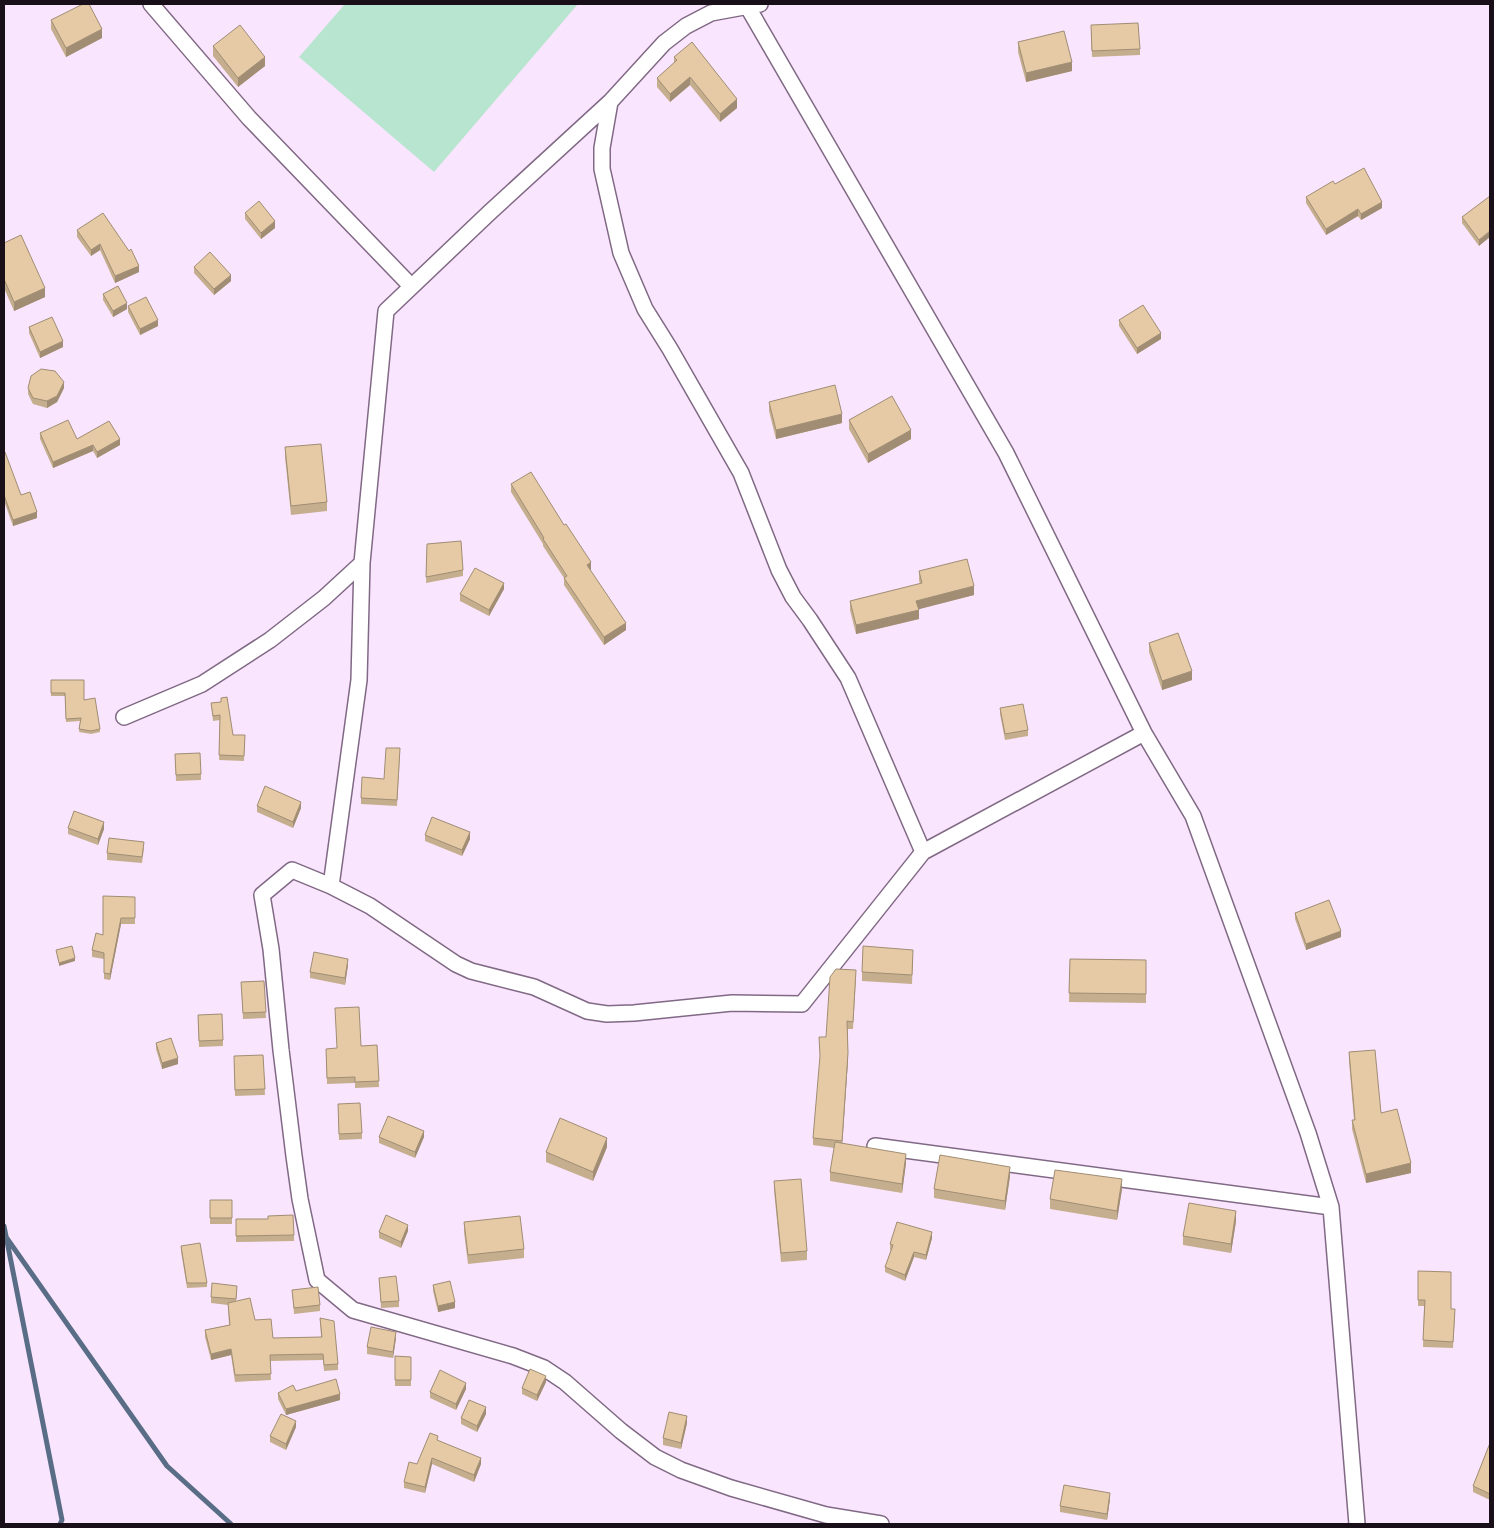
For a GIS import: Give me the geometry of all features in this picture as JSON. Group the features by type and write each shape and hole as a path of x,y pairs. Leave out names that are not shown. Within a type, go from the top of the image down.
{"street":[{"path":"152,4 249,118 411,286"},
{"path":"331,886 359,680 362,563 386,311 610,102 664,43 686,26 711,13 751,5 1006,453 1144,733 1193,816 1231,916 1308,1133 1331,1207 1357,1524"},
{"path":"610,102 602,148 602,169 622,253 645,309 741,473 779,570 793,597 848,678 923,852"},
{"path":"124,717 202,684 270,640 324,598 362,563"},
{"path":"881,1524 826,1515 731,1488 681,1470 655,1457 621,1431 565,1382 544,1368 513,1356 353,1310 317,1280 299,1191 282,1058 271,949 262,895 292,870 331,886 370,906 456,964 471,971 534,987 588,1011 607,1014 732,1003 802,1004 923,852 1144,733"},
{"path":"875,1146 1331,1207"}],"green space":[{"path":"345,4 578,4 434,172 299,57"}],"building":[{"path":"83,4 89,4 102,29 66,48 51,20"},
{"path":"1138,23 1140,49 1092,51 1091,25"},
{"path":"240,25 265,57 238,78 213,46"},
{"path":"1064,31 1072,62 1026,73 1018,42"},
{"path":"692,42 737,99 720,114 690,77 670,94 657,78 677,60 674,57"},
{"path":"1364,168 1382,202 1361,214 1358,209 1326,229 1306,197 1333,181 1335,184"},
{"path":"1490,196 1490,231 1479,240 1462,217"},
{"path":"259,201 275,221 261,233 245,213"},
{"path":"103,213 129,251 131,249 139,266 115,276 100,244 91,250 77,230"},
{"path":"21,235 45,288 14,302 4,279 4,243"},
{"path":"210,252 231,275 214,289 194,267"},
{"path":"118,286 127,303 113,311 103,294"},
{"path":"146,297 158,320 140,329 128,306"},
{"path":"1143,305 1161,333 1137,348 1119,320"},
{"path":"52,317 63,341 40,352 29,327"},
{"path":"41,369 55,371 64,382 57,396 47,401 33,398 28,388 31,376"},
{"path":"835,385 842,414 776,430 769,402"},
{"path":"892,396 911,430 868,454 849,420"},
{"path":"68,420 77,439 109,421 120,439 97,452 93,445 53,462 40,433"},
{"path":"321,444 327,502 291,506 285,447"},
{"path":"5,452 21,495 30,492 37,512 13,520 4,495"},
{"path":"531,472 564,525 566,524 591,562 587,565 626,623 604,637 564,578 567,576 511,484"},
{"path":"461,541 463,570 426,577 427,544"},
{"path":"967,559 974,586 916,601 919,610 856,625 850,601 922,583 919,571"},
{"path":"475,568 504,583 489,610 460,594"},
{"path":"1178,633 1192,671 1162,681 1149,643"},
{"path":"51,680 84,680 84,700 95,698 100,729 91,731 79,729 81,718 66,719 65,693 51,693"},
{"path":"227,697 233,735 245,735 244,756 219,755 220,715 213,716 211,703 221,702 221,698"},
{"path":"1023,704 1028,730 1005,734 1000,708"},
{"path":"386,748 400,748 397,800 361,798 362,777 384,779"},
{"path":"200,753 201,774 176,775 175,754"},
{"path":"265,786 301,802 293,822 257,806"},
{"path":"74,811 104,822 98,839 68,828"},
{"path":"432,817 470,832 462,850 425,835"},
{"path":"109,838 144,842 142,857 107,853"},
{"path":"103,896 135,897 135,918 121,918 110,974 104,973 104,953 92,950 96,933 103,935"},
{"path":"1329,900 1341,931 1306,944 1295,913"},
{"path":"72,946 75,958 59,963 56,950"},
{"path":"863,946 913,950 912,975 862,972"},
{"path":"314,952 348,959 345,978 310,972"},
{"path":"1070,959 1146,960 1146,994 1069,993"},
{"path":"836,969 856,970 853,1022 847,1021 848,1053 842,1141 813,1138 820,1056 819,1037 826,1037 830,977"},
{"path":"264,981 266,1012 243,1013 241,982"},
{"path":"359,1007 361,1046 377,1045 379,1081 355,1082 355,1077 327,1078 326,1049 337,1048 335,1008"},
{"path":"222,1014 223,1040 199,1041 198,1015"},
{"path":"171,1038 178,1058 162,1063 156,1043"},
{"path":"1375,1050 1381,1113 1397,1109 1411,1163 1366,1174 1352,1120 1355,1120 1349,1052"},
{"path":"263,1055 265,1089 235,1090 234,1056"},
{"path":"360,1103 362,1133 339,1134 338,1104"},
{"path":"388,1116 424,1131 415,1152 379,1137"},
{"path":"560,1118 607,1138 593,1172 546,1152"},
{"path":"835,1142 906,1154 902,1184 830,1172"},
{"path":"940,1155 1010,1167 1005,1201 934,1189"},
{"path":"1055,1170 1122,1179 1117,1211 1050,1199"},
{"path":"801,1179 807,1251 781,1253 774,1181"},
{"path":"210,1200 232,1200 232,1218 210,1218"},
{"path":"1189,1203 1236,1211 1231,1244 1183,1236"},
{"path":"293,1215 294,1235 236,1236 236,1219 268,1219 268,1216"},
{"path":"386,1215 408,1225 401,1242 379,1232"},
{"path":"520,1216 524,1249 468,1255 464,1222"},
{"path":"897,1222 932,1232 926,1255 914,1252 905,1275 885,1267 893,1245 890,1244"},
{"path":"200,1243 207,1283 187,1283 181,1246"},
{"path":"1418,1271 1451,1272 1451,1309 1455,1309 1453,1342 1423,1340 1425,1300 1418,1300"},
{"path":"396,1276 399,1301 381,1302 379,1278"},
{"path":"450,1281 455,1302 438,1306 433,1285"},
{"path":"212,1283 237,1286 236,1299 211,1297"},
{"path":"318,1287 320,1305 294,1308 292,1290"},
{"path":"250,1298 255,1320 271,1319 273,1338 322,1337 320,1318 334,1321 338,1364 324,1365 323,1354 270,1355 271,1374 235,1375 231,1349 211,1354 205,1330 230,1325 228,1303"},
{"path":"371,1327 396,1332 393,1352 367,1347"},
{"path":"395,1356 411,1357 411,1380 395,1380"},
{"path":"530,1369 546,1376 537,1395 522,1388"},
{"path":"440,1370 466,1383 456,1404 430,1392"},
{"path":"336,1379 340,1394 286,1409 278,1393 293,1385 296,1391"},
{"path":"469,1400 486,1407 477,1426 461,1418"},
{"path":"669,1412 687,1416 681,1443 663,1438"},
{"path":"281,1414 296,1421 286,1444 270,1436"},
{"path":"430,1433 438,1436 437,1440 481,1458 474,1475 432,1458 425,1487 404,1482 409,1462 417,1464"},
{"path":"1490,1443 1490,1494 1473,1486"},
{"path":"1064,1485 1110,1493 1107,1514 1060,1506"}],"waterway":[{"path":"4,1226 62,1520 60,1524"},
{"path":"6,1237 167,1466 231,1524"}]}
